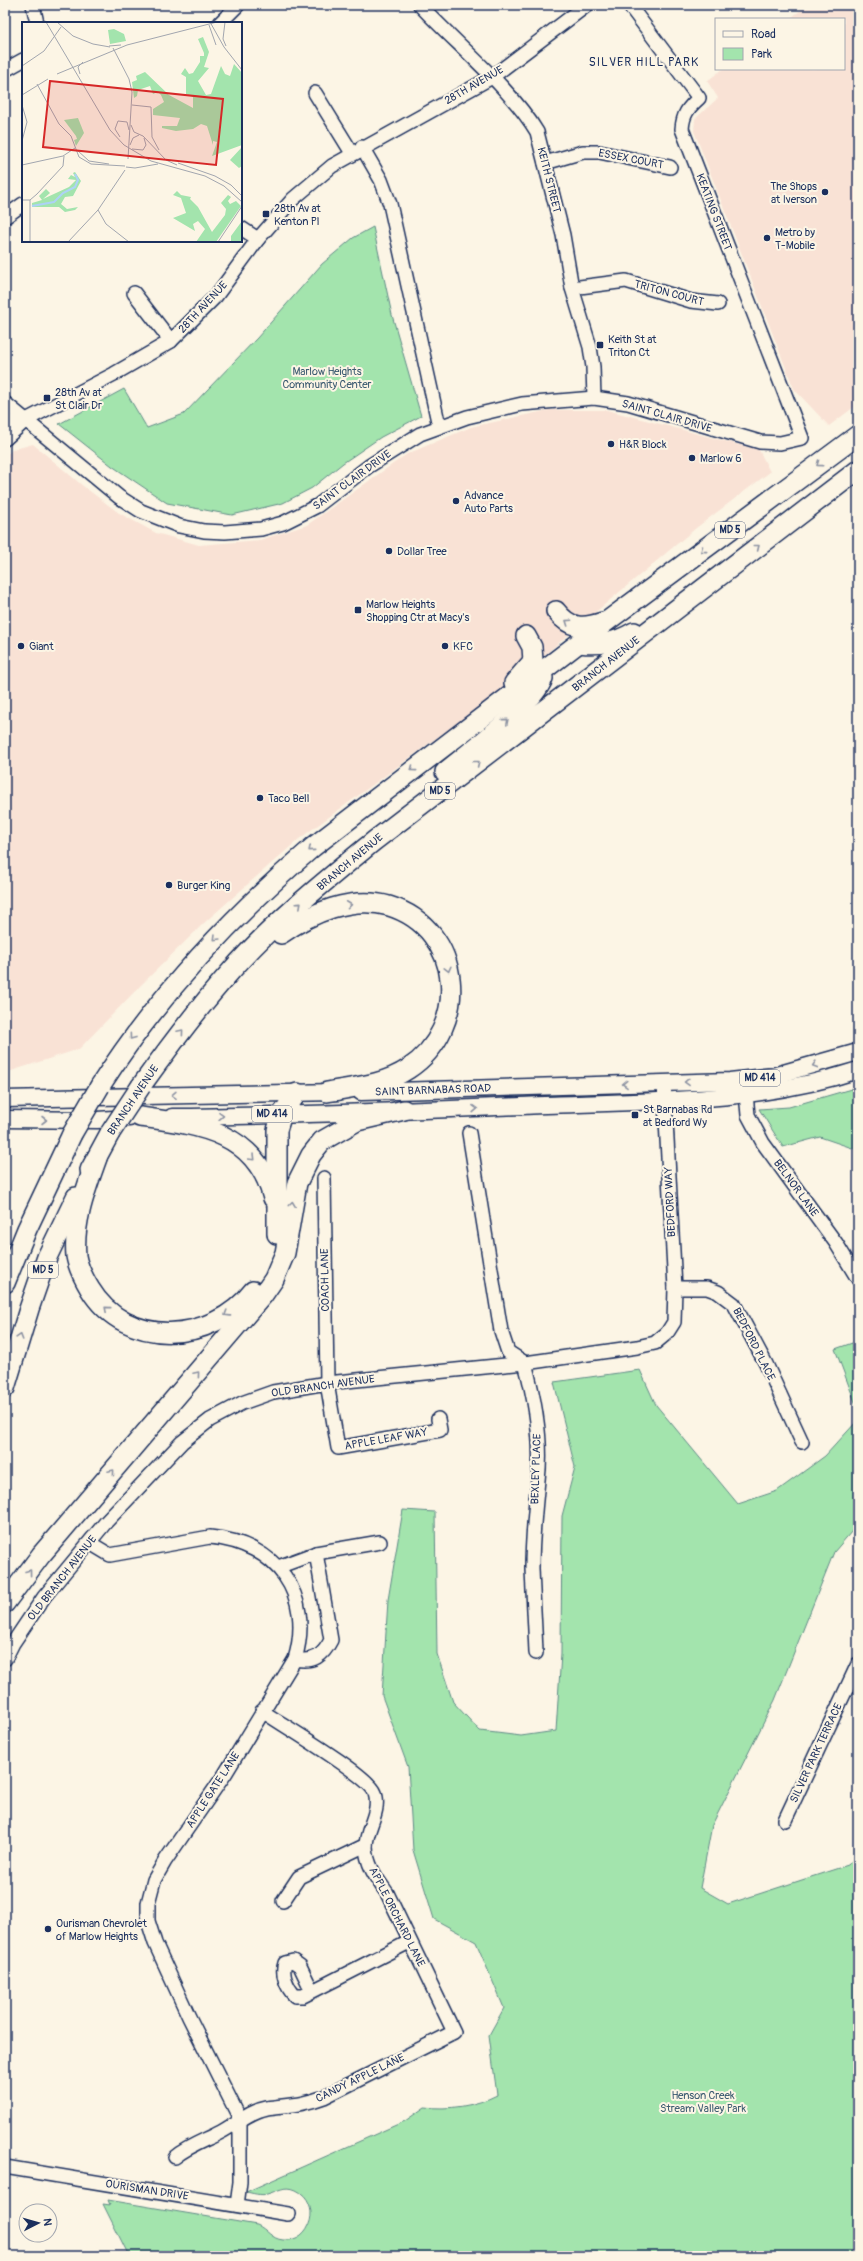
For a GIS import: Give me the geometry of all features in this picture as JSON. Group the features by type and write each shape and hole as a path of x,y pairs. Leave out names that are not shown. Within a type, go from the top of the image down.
{"highway":[{"name":"MD 5","path":"5,1283 58,1160 100,1086 130,1039 156,1006 209,946 250,904 313,847 546,670 610,619 858,435"},
{"name":"BRANCH AVENUE","path":"5,1388 28,1309 47,1257 110,1133 141,1086 230,972 261,940 327,880 374,841 858,470"},
{"path":"580,643 604,644 621,639 693,597"},
{"path":"556,611 568,624 577,627 588,627 610,619"},
{"path":"445,746 524,674 534,661 532,647 526,636"},
{"path":"374,841 426,789 526,703 542,684 546,670"},
{"path":"205,1004 223,992 281,934 298,922 316,914 338,907 375,904 403,912 417,920 428,929 446,960 452,994 445,1027 434,1047 408,1069 385,1081 327,1092"},
{"path":"97,1158 79,1216 76,1236 76,1257 83,1278 97,1301 113,1315 136,1328 157,1333 181,1332 204,1326 226,1315 245,1302 258,1284 270,1262 277,1242 277,1130 282,1114 297,1093"},
{"path":"5,1603 41,1555 263,1295 274,1278 285,1253 296,1183 305,1164 318,1146 356,1121 404,1110"},
{"path":"140,1117 206,1128 240,1146 258,1164 270,1185 278,1223"},
{"path":"5,1247 58,1160"}],"main road":[{"name":"SAINT BARNABAS ROAD","path":"5,1099 297,1093 730,1081 773,1076 858,1052"},
{"name":"SAINT BARNABAS ROAD","path":"5,1119 97,1120 140,1117 282,1114 665,1101 746,1094 786,1088 858,1070"}],"street":[{"path":"33,5 37,22"},
{"name":"KEITH STREET","path":"420,5 492,77 530,120 537,132 563,236 572,288 590,347 593,367 594,398"},
{"name":"28TH AVENUE","path":"5,439 26,420 114,374 171,341 216,296 258,239 305,188 332,166 357,150 492,77 587,5"},
{"name":"KEATING STREET","path":"629,5 699,98 687,109 682,117 682,129 802,438"},
{"path":"221,22 235,6"},
{"path":"5,70 22,61"},
{"path":"315,93 381,180 390,204 439,426"},
{"name":"ESSEX COURT","path":"545,163 583,152 600,152 670,167"},
{"path":"5,218 22,205"},
{"path":"242,229 258,239"},
{"name":"TRITON COURT","path":"572,288 626,281 691,300 718,304"},
{"name":"28TH AVENUE","path":"134,293 171,341"},
{"name":"SAINT CLAIR DRIVE","path":"5,403 119,497 141,512 179,526 204,531 225,532 266,528 306,513 330,498 388,453 439,426 481,412 509,406 556,400 594,398 628,403 760,442 780,442 802,438"},
{"name":"28TH AVENUE","path":"5,423 26,420"},
{"name":"BEDFORD WAY","path":"664,1083 675,1288 674,1322"},
{"name":"BELNOR LANE","path":"746,1094 748,1115 763,1143 836,1243 858,1279"},
{"path":"469,1133 501,1331 508,1352 525,1362"},
{"name":"COACH LANE","path":"324,1178 327,1383"},
{"name":"BEDFORD PLACE","path":"675,1288 707,1288 718,1292 734,1304 766,1364 802,1442"},
{"name":"OLD BRANCH AVENUE","path":"5,1659 13,1643 44,1596 90,1543 106,1522 182,1442 210,1420 242,1402 273,1392 327,1383 525,1362 656,1343 667,1333 674,1322"},
{"name":"BEXLEY PLACE","path":"525,1362 538,1432 538,1479 535,1495 532,1568 536,1653"},
{"name":"APPLE LEAF WAY","path":"327,1383 338,1448 440,1430 438,1419"},
{"name":"APPLE GATE LANE","path":"90,1543 110,1555 181,1541 210,1537 225,1538 262,1553 278,1567 289,1582 300,1612 300,1644 295,1659 225,1774 165,1861 154,1880 148,1903 148,1921 156,1943 189,2017 240,2119 240,2182 236,2205"},
{"path":"278,1567 316,1553 380,1542"},
{"path":"295,1659 309,1661 319,1657 330,1640 316,1553"},
{"name":"SILVER PARK TERRACE","path":"785,1820 858,1664"},
{"path":"262,1711 338,1761 374,1789 377,1802 376,1812 366,1845 299,1877 283,1901"},
{"name":"APPLE ORCHARD LANE","path":"366,1845 373,1872 386,1893 454,2032"},
{"path":"312,1991 409,1942"},
{"name":"CANDY APPLE LANE","path":"175,2157 182,2151 222,2131 240,2119 266,2108 303,2105 324,2097 454,2032"},
{"name":"OURISMAN DRIVE","path":"5,2167 288,2214"}],"shaded area":[{"path":"808,5 858,5 858,404 829,426 794,389 694,131 695,119 718,98 707,81 722,70 845,70 845,18 790,18"},
{"path":"549,410 607,410 759,450 770,472 696,528 506,687 299,839 204,923 79,1049 5,1073 5,456 12,450 33,444 83,486 119,513 156,533 199,545 260,540 307,525 407,454 471,427"}],"green space":[{"name":"Marlow Heights Community Center","path":"373,227 392,315 421,416 381,437 343,463 312,488 283,503 232,515 167,503 112,466 59,424 124,389 147,428 184,414 257,338 322,264 353,238"},
{"path":"858,1087 858,1150 820,1137 783,1147 759,1109 789,1107"},
{"path":"858,1341 858,1410 835,1349"},
{"name":"Henson Creek Stream Valley Park","path":"640,1370 656,1405 738,1504 777,1491 825,1456 858,1420 858,1524 834,1552 775,1700 712,1825 700,1888 728,1904 848,1865 858,1854 858,2256 129,2256 103,2204 110,2205 108,2200 257,2225 275,2238 283,2240 293,2239 301,2235 307,2229 310,2221 311,2212 309,2203 304,2196 296,2190 288,2188 265,2195 246,2192 405,2121 425,2107 443,2108 462,2106 480,2102 497,2095 489,2035 504,2008 476,1942 434,1919 413,1850 408,1767 382,1696 388,1600 403,1510 435,1512 437,1654 453,1702 480,1731 521,1736 556,1731 561,1654 562,1516 575,1467 554,1382"}],"place":[{"name":"The Shops at Iverson","path":"825,192"},
{"name":"28th Av at Kenton Pl","path":"266,214"},
{"name":"Metro by T-Mobile","path":"767,238"},
{"name":"Keith St at Triton Ct","path":"600,345"},
{"name":"28th Av at St Clair Dr","path":"47,398"},
{"name":"H&R Block","path":"611,444"},
{"name":"Marlow 6","path":"692,458"},
{"name":"Advance Auto Parts","path":"456,501"},
{"name":"Dollar Tree","path":"389,551"},
{"name":"Marlow Heights Shopping Ctr at Macy's","path":"358,610"},
{"name":"Giant","path":"21,646"},
{"name":"KFC","path":"445,646"},
{"name":"Taco Bell","path":"260,798"},
{"name":"Burger King","path":"169,885"},
{"name":"St Barnabas Rd at Bedford Wy","path":"635,1115"},
{"name":"Ourisman Chevrolet of Marlow Heights","path":"48,1929"}],"district":[{"name":"SILVER HILL PARK","path":"644,62"}]}
